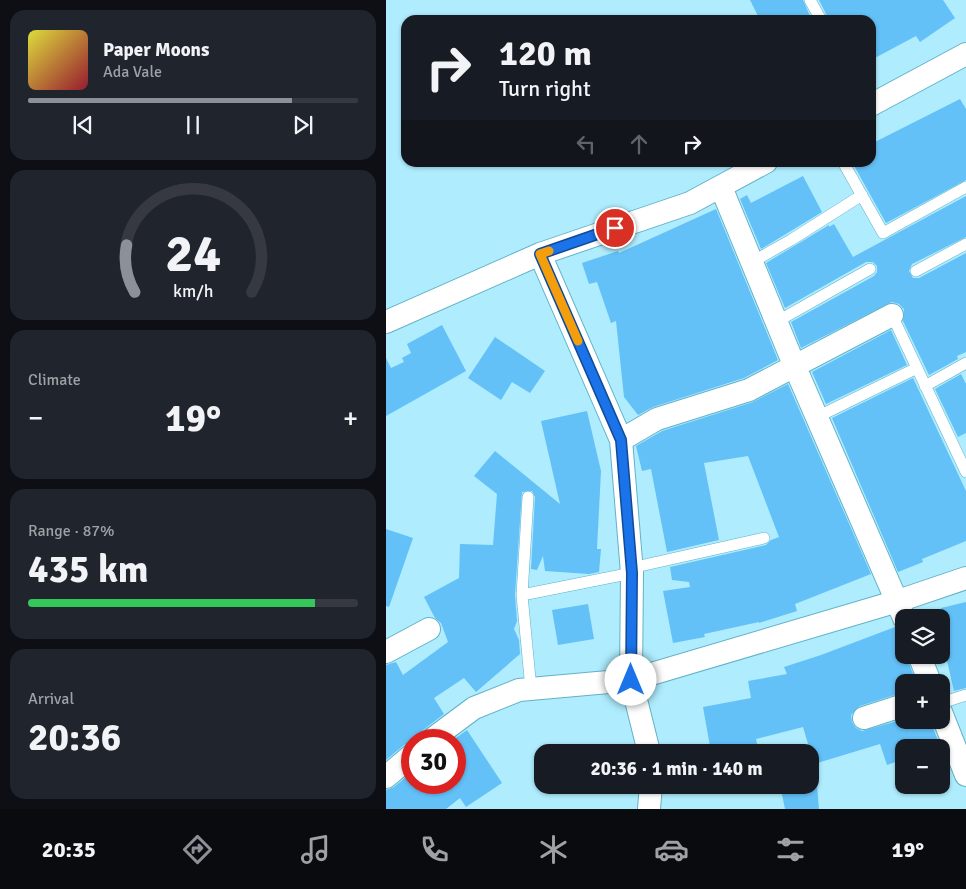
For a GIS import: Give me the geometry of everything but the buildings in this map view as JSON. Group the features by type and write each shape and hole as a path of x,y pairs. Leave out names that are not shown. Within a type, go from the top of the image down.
{"street":[{"path":"876,103 966,54"},
{"path":"386,322 540,254 690,203 757,167"},
{"path":"721,187 795,367 901,609 966,578"},
{"path":"540,254 621,440 632,570 631,680 647,744"},
{"path":"621,440 657,419 749,390 892,315"},
{"path":"446,729 474,708 519,690 631,680 895,611"},
{"path":"386,652 429,629"},
{"path":"864,718 895,708"},
{"path":"948,729 964,766"},
{"path":"386,777 401,765"},
{"path":"649,809 650,794"}],"lane":[{"path":"810,0 818,15"},
{"path":"846,167 883,233 966,187"},
{"path":"752,262 862,195"},
{"path":"916,271 966,244"},
{"path":"776,322 870,269"},
{"path":"892,315 966,472"},
{"path":"925,386 966,363"},
{"path":"817,417 917,368"},
{"path":"528,497 522,595 532,689"},
{"path":"522,595 764,538"},
{"path":"950,700 966,695"}],"slow traffic":[{"path":"549,251 540,254 578,341"}],"route":[{"path":"615,228 540,254 621,440 632,573 631,680"}]}
